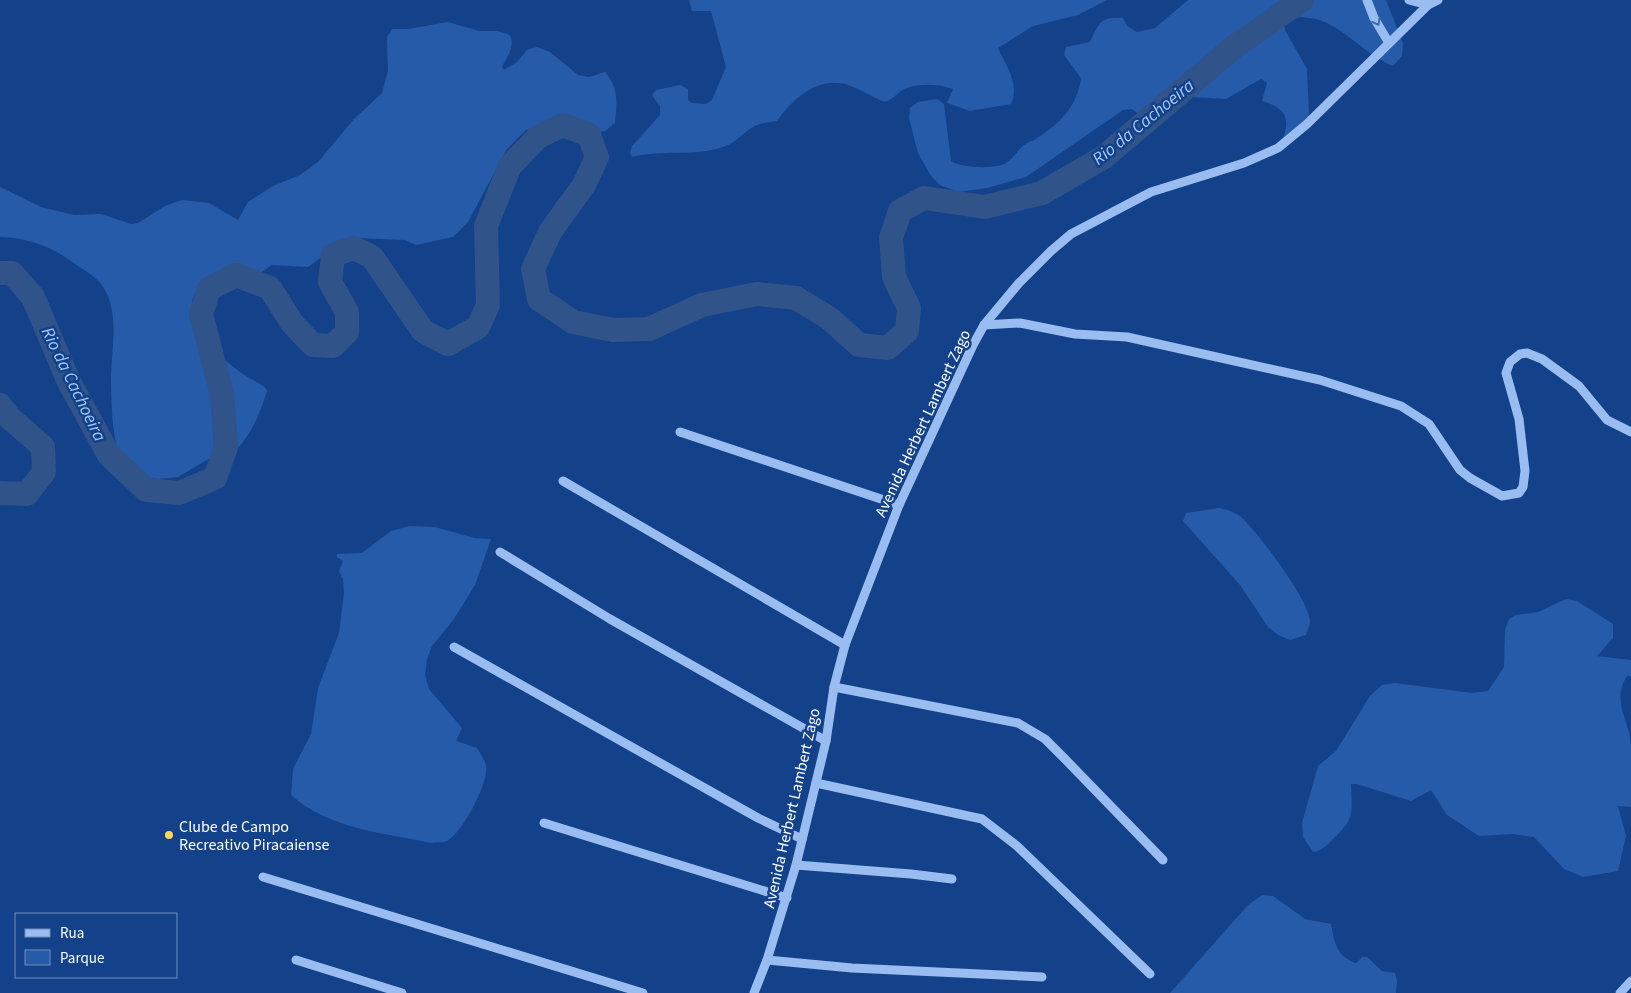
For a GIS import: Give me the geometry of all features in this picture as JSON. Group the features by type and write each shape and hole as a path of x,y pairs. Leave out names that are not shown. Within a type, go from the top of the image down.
{"street":[{"path":"1367,0 1374,18 1389,42"},
{"path":"1409,0 1428,5"},
{"name":"Avenida Herbert Lambert Zago","path":"754,993 767,960 796,865 826,741 834,687 845,645 898,506 973,344 984,325 1019,283 1071,234 1151,192 1244,164 1278,148 1307,124 1428,5 1438,0"},
{"path":"984,325 1020,323 1075,334 1127,337 1320,380 1401,406 1421,417 1429,424 1460,470 1486,488 1502,496 1519,493 1525,479 1519,419 1506,373 1510,362 1520,354 1527,353 1542,359 1579,386 1607,420 1631,432"},
{"path":"680,432 898,506"},
{"path":"563,481 845,645"},
{"path":"500,552 610,619 826,741"},
{"path":"454,647 758,818 802,839"},
{"path":"834,687 1018,723 1033,730 1064,758 1163,860"},
{"path":"816,783 982,819 1018,846 1150,974"},
{"path":"544,823 787,898"},
{"path":"796,865 952,879"},
{"path":"263,877 643,993"},
{"path":"296,960 402,993"},
{"path":"767,960 852,968 1042,978"},
{"path":"1620,993 1631,981"}],"green space":[{"path":"689,0 1107,0 1078,15 1033,26 998,48 1013,82 1014,89 1011,104 970,111 947,103 953,89 929,85 904,89 884,102 845,84 824,84 797,98 777,121 755,126 732,143 723,147 701,152 654,153 632,157 630,153 632,146 660,115 660,106 652,95 656,90 680,85 688,89 688,100 692,103 706,104 712,100 726,67 711,11 692,11"},
{"path":"1188,0 1386,0 1403,43 1402,56 1393,66 1367,51 1330,24 1316,19 1301,17 1284,20 1285,30 1307,69 1309,117 1280,146 1286,130 1285,117 1278,108 1262,101 1267,83 1261,79 1226,99 1193,97 1140,115 1132,109 1123,110 1026,177 987,188 958,192 940,185 931,176 918,153 909,118 910,108 918,102 937,99 944,104 951,161 977,167 999,166 1009,160 1024,145 1053,127 1072,105 1081,78 1064,55 1066,47 1090,42 1101,22 1109,18 1123,18 1127,26 1137,32 1155,28"},
{"path":"448,22 479,31 498,31 510,35 512,43 502,66 504,70 517,62 527,50 537,47 550,52 578,75 589,77 605,72 615,90 615,123 605,131 594,133 535,128 526,130 507,149 468,222 453,237 416,245 405,240 355,238 336,247 308,267 272,265 255,277 224,277 208,281 202,285 197,290 192,302 193,315 198,328 207,341 229,364 267,390 261,409 248,435 229,457 212,457 178,477 159,479 129,476 119,454 114,432 111,384 113,319 107,295 95,278 57,252 30,241 0,237 0,187 41,207 74,215 101,214 131,224 138,223 165,206 182,200 209,203 238,220 248,202 273,186 300,175 318,162 354,119 382,93 388,71 387,37 392,29 408,29"},
{"path":"1219,508 1235,513 1243,519 1260,538 1293,583 1310,621 1306,635 1290,640 1278,635 1268,627 1240,585 1183,521 1186,513"},
{"path":"409,526 435,527 474,538 491,539 475,585 454,619 432,646 427,659 425,675 429,689 462,728 456,741 477,748 486,766 486,774 479,795 460,828 447,841 432,843 358,828 340,822 322,815 291,795 293,769 311,734 318,688 339,633 344,593 343,579 339,571 343,561 337,557 337,554 362,553 391,531"},
{"path":"1566,599 1577,601 1613,624 1613,638 1597,656 1631,660 1631,676 1627,676 1622,685 1621,702 1631,744 1631,807 1618,806 1626,836 1618,871 1583,877 1564,869 1534,837 1512,834 1479,836 1447,815 1431,790 1411,801 1357,784 1351,784 1351,809 1345,827 1324,848 1313,852 1303,837 1302,823 1318,766 1336,751 1370,696 1382,685 1395,683 1472,693 1488,691 1504,667 1505,630 1509,619 1516,615 1538,612"},
{"path":"1262,895 1273,896 1305,919 1331,924 1335,943 1344,957 1356,963 1362,957 1367,957 1382,971 1395,973 1397,981 1396,993 1170,993 1248,905"}],"waterway":[{"name":"Rio da Cachoeira","path":"0,273 12,273 33,297 69,382 109,455 146,490 179,493 215,478 226,447 222,394 201,314 209,289 236,275 270,288 292,323 313,345 333,346 347,332 347,312 330,282 333,255 354,248 372,257 423,331 448,344 478,327 488,305 486,226 510,166 538,137 563,125 589,135 597,157 584,185 550,232 533,269 539,299 573,322 613,330 649,329 702,305 757,294 796,298 829,318 859,345 888,348 907,331 909,308 894,277 891,238 900,211 924,198 985,207 1042,193 1104,157 1234,47 1302,0"},
{"name":"Rio da Cachoeira","path":"0,405 10,418 43,447 44,472 27,494 0,493"}],"place":[{"name":"Clube de Campo Recreativo Piracaiense","path":"169,835"}]}
